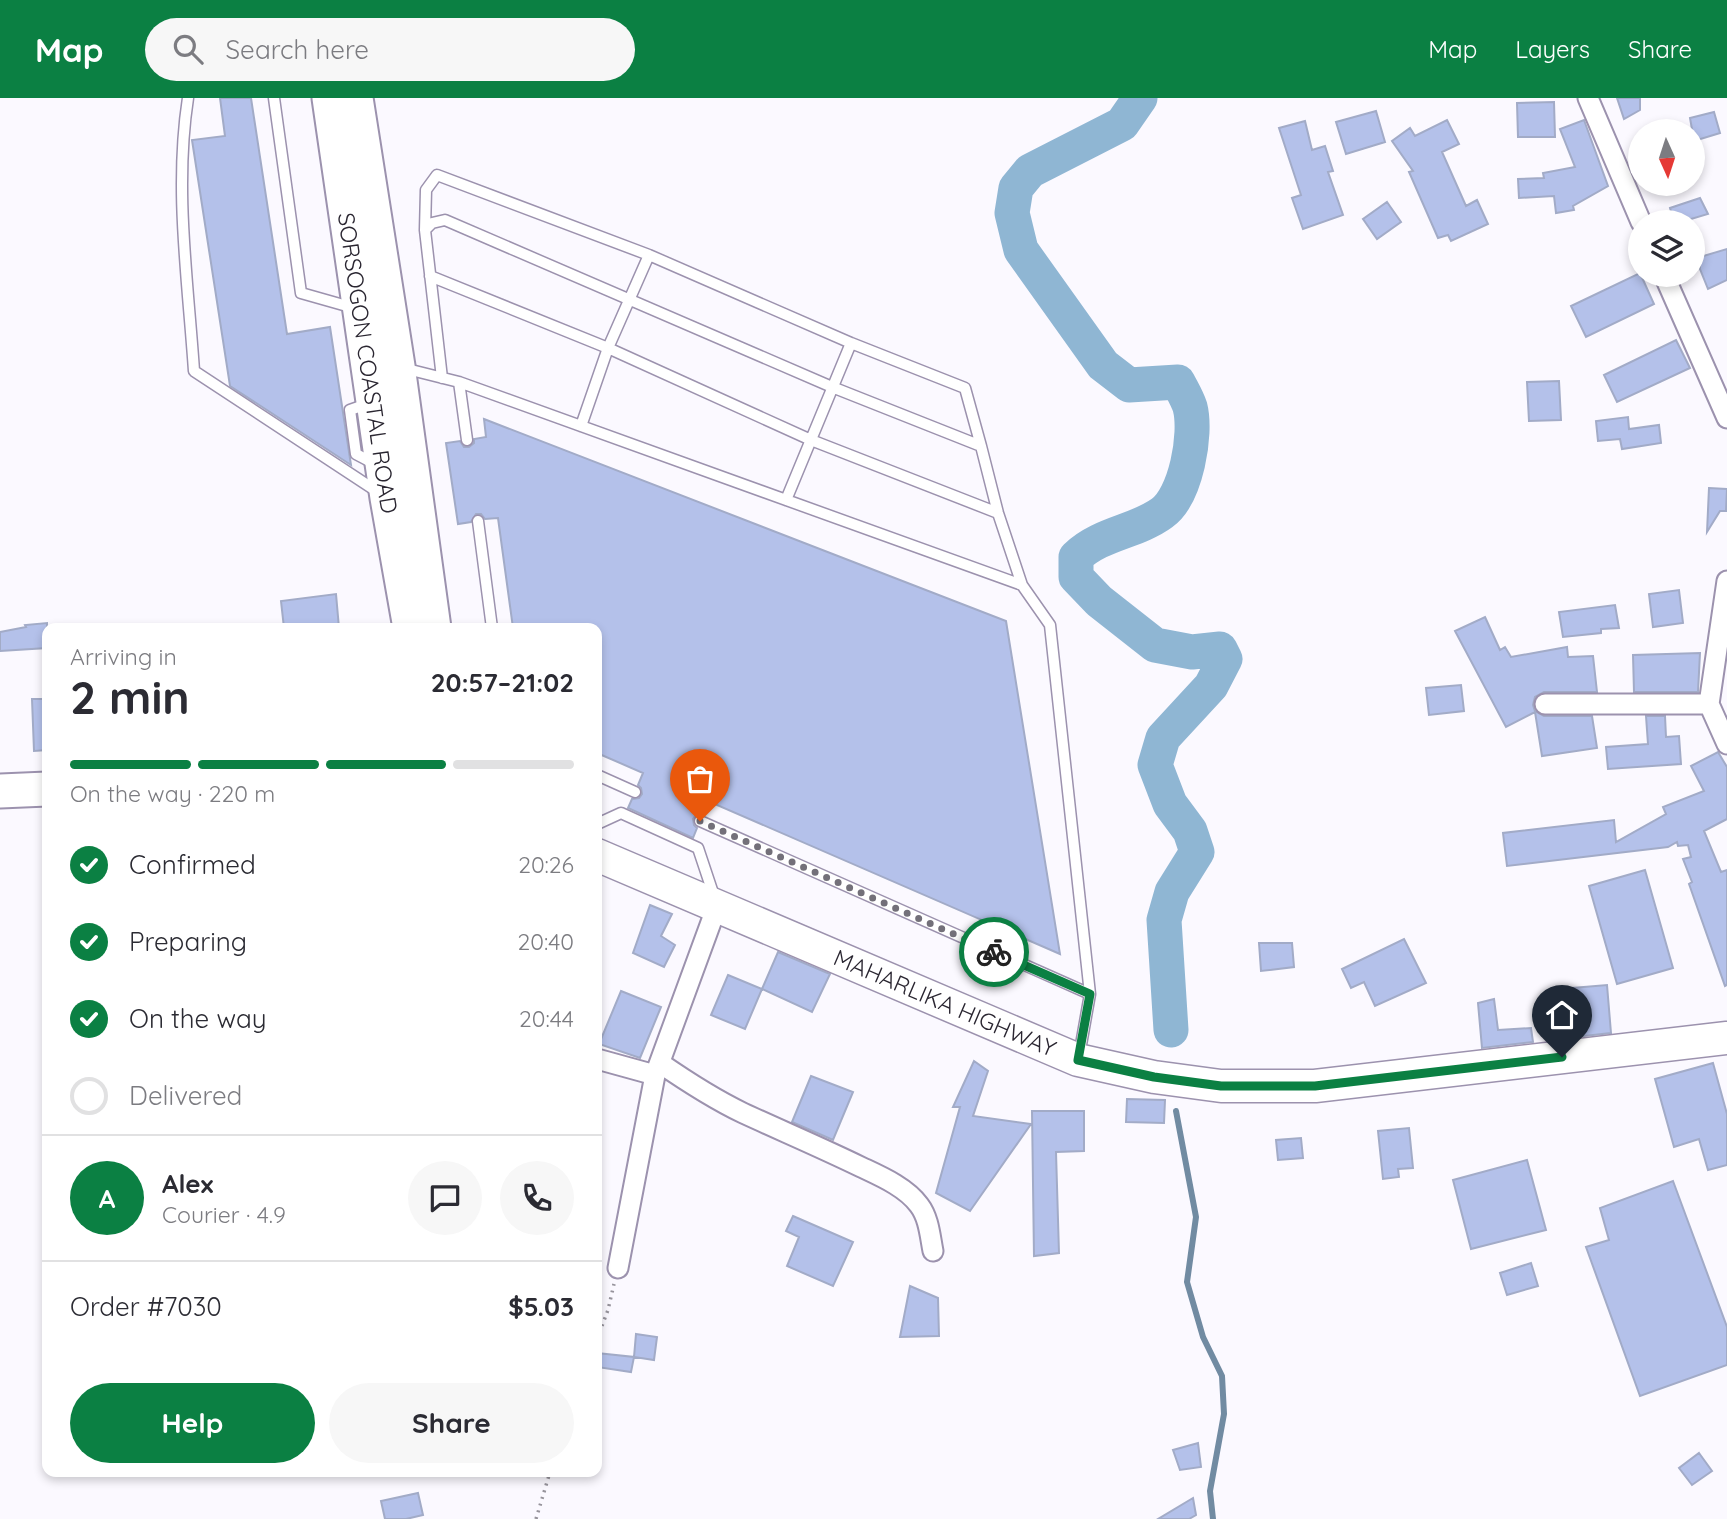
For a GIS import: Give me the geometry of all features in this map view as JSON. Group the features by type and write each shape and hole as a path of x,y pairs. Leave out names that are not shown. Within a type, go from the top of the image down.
{"highway":[{"name":"SORSOGON COASTAL ROAD","path":"329,98 373,402 409,623"},
{"name":"SORSOGON COASTAL ROAD","path":"356,98 398,366 433,623"},
{"path":"0,790 42,789"}],"main road":[{"name":"MAHARLIKA HIGHWAY","path":"602,857 1078,1060 1154,1077 1221,1086 1315,1086 1727,1038"}],"street":[{"path":"1588,98 1636,210"},
{"path":"1669,287 1727,418"},
{"path":"1727,581 1709,704 1727,744"},
{"path":"1545,704 1709,704"},
{"path":"618,1268 657,1069 718,906"},
{"path":"602,1060 657,1069 740,1112 882,1178 919,1205 928,1222 933,1251"}],"lane":[{"path":"188,98 181,177 194,371 386,484"},
{"path":"274,98 301,293 361,310"},
{"path":"442,378 425,230 426,190 437,175 649,256 851,344 965,388 998,513 1022,584 1050,625 1090,994 1078,1060"},
{"path":"425,230 432,223 445,220 832,387 981,446"},
{"path":"581,426 608,348 649,256"},
{"path":"430,276 608,348 811,440 998,513"},
{"path":"786,500 851,344"},
{"path":"398,366 459,382 1022,584"},
{"path":"459,382 467,440"},
{"path":"478,521 491,623"},
{"path":"602,777 635,792"},
{"path":"602,822 621,814 698,848 718,906"},
{"path":"700,821 1090,994"}],"path":[{"path":"602,1326 618,1268"},
{"path":"536,1519 549,1477"}],"building":[{"path":"220,98 251,98 287,334 330,327 351,465 230,386 192,140 225,136"},
{"path":"1617,98 1640,98 1640,110 1624,119"},
{"path":"1554,102 1555,137 1518,137 1517,103"},
{"path":"1376,111 1385,142 1346,154 1336,122"},
{"path":"1714,112 1720,133 1705,138 1705,119 1690,118"},
{"path":"1447,120 1459,144 1442,152 1466,206 1477,200 1488,224 1451,241 1448,235 1438,238 1409,172 1413,171 1392,141 1410,128 1415,136"},
{"path":"1584,120 1608,186 1573,206 1574,210 1556,213 1554,196 1519,198 1518,179 1544,178 1543,173 1575,167 1560,129"},
{"path":"1305,121 1312,150 1325,146 1333,171 1328,172 1343,215 1303,229 1292,198 1301,195 1279,128"},
{"path":"1700,198 1708,214 1705,215 1705,210 1670,208"},
{"path":"1387,202 1401,222 1377,239 1363,219"},
{"path":"1727,249 1727,280 1708,289 1705,282 1705,256"},
{"path":"1628,279 1628,287 1646,287 1654,304 1586,337 1571,306"},
{"path":"1676,340 1690,368 1617,402 1604,375"},
{"path":"1559,381 1561,420 1529,421 1527,382"},
{"path":"1628,417 1629,429 1659,425 1661,443 1622,449 1620,439 1598,441 1596,421"},
{"path":"484,419 1006,621 1060,954 708,801 703,814 696,815 693,819 697,828 693,838 628,808 632,799 639,798 642,794 638,785 643,773 602,755 602,623 512,623 498,518 485,519 481,514 476,514 471,522 458,524 446,443 460,441 464,447 469,447 474,443 474,439 486,437"},
{"path":"1709,488 1727,489 1726,511 1720,511 1707,532"},
{"path":"1679,590 1683,623 1653,627 1649,594"},
{"path":"336,594 339,623 283,623 281,601"},
{"path":"1615,605 1619,628 1563,637 1559,612"},
{"path":"1485,617 1500,650 1505,647 1511,657 1567,647 1568,657 1593,656 1597,692 1544,692 1535,697 1533,705 1535,711 1544,716 1592,716 1597,748 1542,756 1535,712 1506,727 1455,631"},
{"path":"42,623 42,648 0,651 0,632 26,627 25,625"},
{"path":"1700,653 1698,692 1634,692 1633,655"},
{"path":"1461,685 1464,711 1429,715 1426,688"},
{"path":"32,699 42,699 42,750 34,751"},
{"path":"1646,716 1665,716 1666,737 1679,736 1681,764 1608,769 1606,747 1648,744"},
{"path":"1718,752 1727,767 1727,819 1704,831 1721,872 1727,870 1727,985 1725,986 1689,884 1692,882 1683,859 1691,857 1688,845 1678,846 1677,842 1668,847 1507,866 1503,833 1614,820 1616,842 1666,814 1663,807 1704,791 1691,766"},
{"path":"1645,870 1673,968 1617,984 1589,886"},
{"path":"650,905 672,914 661,936 675,945 664,967 633,953"},
{"path":"1404,939 1426,983 1375,1006 1364,982 1351,988 1342,969"},
{"path":"1259,943 1292,943 1294,967 1261,971"},
{"path":"778,952 830,974 812,1012 762,989"},
{"path":"728,975 762,989 745,1029 711,1015"},
{"path":"1607,985 1611,1033 1575,1037 1574,1016 1562,1017 1560,989"},
{"path":"621,991 661,1007 640,1058 602,1045 602,1037"},
{"path":"1494,999 1498,1030 1531,1028 1533,1042 1482,1048 1478,1003"},
{"path":"974,1061 988,1071 973,1116 1031,1124 970,1211 936,1193 960,1107 953,1107"},
{"path":"1713,1063 1727,1114 1727,1165 1708,1170 1699,1139 1674,1147 1655,1079"},
{"path":"811,1076 853,1092 833,1140 792,1122"},
{"path":"1127,1099 1165,1100 1164,1123 1126,1122"},
{"path":"1032,1111 1084,1111 1084,1151 1056,1152 1059,1253 1034,1256"},
{"path":"1409,1128 1413,1168 1398,1169 1399,1177 1383,1179 1378,1131"},
{"path":"1301,1138 1303,1158 1278,1160 1276,1140"},
{"path":"1527,1160 1546,1230 1471,1249 1453,1180"},
{"path":"1673,1181 1727,1327 1727,1365 1640,1396 1586,1247 1609,1240 1600,1208"},
{"path":"793,1216 853,1242 833,1286 787,1266 799,1237 786,1231"},
{"path":"1531,1263 1538,1286 1507,1295 1500,1273"},
{"path":"910,1286 938,1298 939,1336 900,1337"},
{"path":"636,1334 657,1337 654,1360 634,1357"},
{"path":"602,1354 634,1357 631,1372 602,1368"},
{"path":"1198,1443 1201,1467 1180,1470 1173,1450"},
{"path":"1699,1453 1712,1471 1692,1485 1679,1468"},
{"path":"418,1493 423,1515 406,1519 385,1519 381,1501"},
{"path":"1193,1498 1196,1515 1189,1519 1158,1519"}],"waterway":[{"path":"1140,98 1122,124 1030,171 1016,188 1012,213 1021,250 1103,365 1129,385 1178,382 1190,407 1192,433 1188,464 1170,505 1152,519 1096,543 1076,557 1076,577 1099,601 1155,645 1192,652 1220,649 1225,659 1211,686 1163,738 1155,765 1170,804 1190,831 1197,852 1172,892 1164,920 1171,1030"},
{"path":"1176,1111 1196,1217 1187,1282 1203,1337 1222,1376 1224,1414 1210,1491 1213,1519"}],"way so far":[{"path":"700,821 994,952"}],"route":[{"path":"994,952 1090,994 1078,1060 1154,1077 1221,1086 1315,1086 1562,1057"}]}
